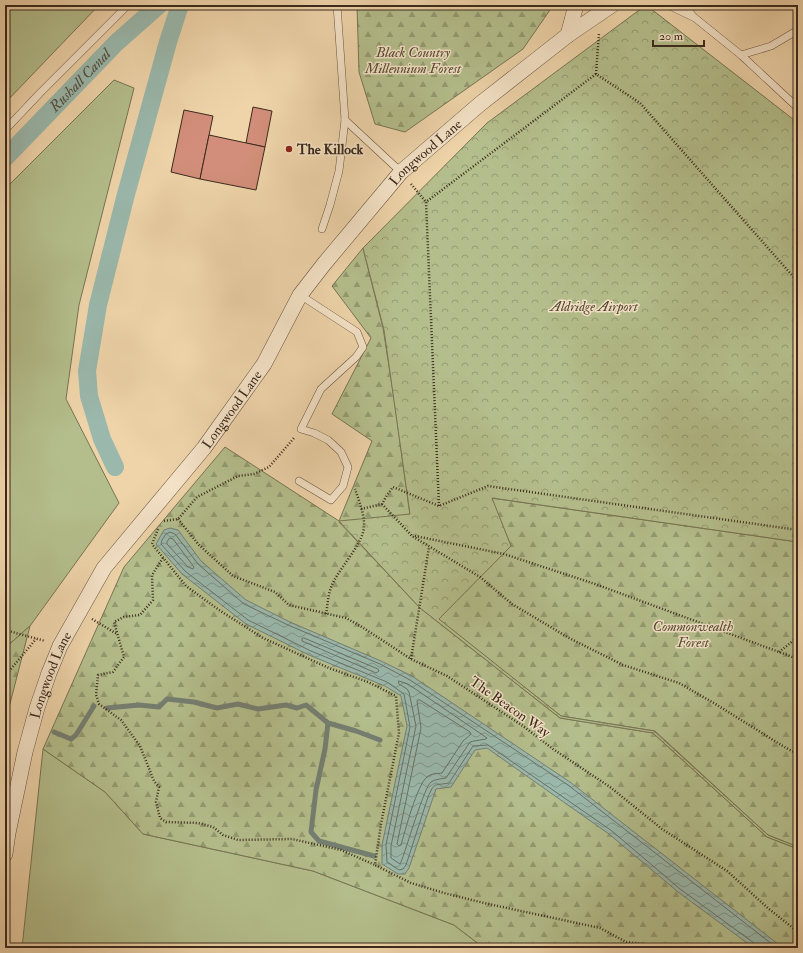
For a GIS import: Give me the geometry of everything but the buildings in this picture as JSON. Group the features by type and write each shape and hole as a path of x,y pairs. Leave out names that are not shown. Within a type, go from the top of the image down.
{"street":[{"path":"568,35 576,5"},
{"name":"Longwood Lane","path":"5,854 25,752 36,708 60,646 104,568 204,448 264,364 300,295 401,172 480,104 568,35 607,9"}],"lane":[{"path":"5,130 128,5"},
{"path":"322,229 339,171 345,120 337,5"},
{"path":"668,5 695,18"},
{"path":"684,5 695,18 741,55 798,108"},
{"path":"741,55 771,46 798,30"},
{"path":"345,120 401,172"},
{"path":"299,481 331,500 343,486 348,467 341,452 328,440 314,433 301,429 321,389 356,357 363,347 357,332 300,295"}],"path":[{"path":"426,202 596,74 607,9"},
{"path":"596,74 640,103 798,282"},
{"path":"401,172 426,202 439,506"},
{"path":"301,429 269,467 254,474 238,476 196,497 178,519 165,520 158,528 152,544 186,586 262,638 329,668 368,682 396,696 400,732 375,865"},
{"path":"326,614 328,596 333,583 362,536 364,527 361,510 348,467"},
{"path":"361,510 382,504 393,487 439,506 488,486 798,530"},
{"path":"382,504 412,536 480,577 512,604 569,638 623,665 678,682 798,754"},
{"name":"The Beacon Way","path":"178,519 199,545 233,576 275,592 289,605 346,618 411,659 447,676 523,726 553,749 610,787 662,829 727,871 769,909 798,932"},
{"path":"412,536 504,554 595,584 798,659"},
{"path":"411,659 429,546"},
{"path":"164,558 152,575 153,600 140,615 124,617 114,622 124,657 113,672 98,675 96,694 99,704 121,720 140,746 154,781 159,787 156,802 160,818 166,822 198,823 213,827 223,835 238,840 292,839 341,850 411,882 444,893 600,928 626,942 663,946 665,948"},
{"path":"79,612 118,634"},
{"path":"5,630 36,639 5,676"},
{"path":"779,652 798,636"}],"green space":[{"path":"5,5 99,5 5,103"},
{"name":"Black Country Millennium Forest","path":"357,5 552,5 552,7 523,49 405,132 375,124 359,72"},
{"name":"Aldridge Airport","path":"646,5 798,123 798,542 492,498 511,546 439,619 561,716 654,731 768,835 798,847 798,849 767,837 653,733 560,718 420,608 339,521 410,514 384,330 363,248 487,123"},
{"path":"114,80 134,88 79,305 66,399 119,503 30,626 5,648 5,189"},
{"path":"363,248 383,328 410,515 339,522 420,608 560,718 653,733 767,837 798,849 798,948 484,948 454,925 313,871 143,834 105,792 43,749 124,567 225,447 339,521 372,441 332,414 371,338 332,286"},
{"name":"Commonwealth Forest","path":"491,498 798,542 798,847 768,835 655,731 561,716 438,619 511,546"},
{"path":"30,626 5,723 5,648"},
{"path":"43,749 105,792 143,834 313,871 454,925 484,948 22,948"}],"water":[{"path":"170,528 178,530 201,561 246,600 290,622 412,676 570,782 783,948 754,948 678,892 609,834 487,748 475,750 451,787 436,789 409,868 405,874 398,874 382,864 382,845 407,726 401,696 385,686 309,655 246,624 182,574 156,544 164,530"}],"waterway":[{"name":"Rushall Canal","path":"5,158 116,43 159,5"},
{"path":"115,467 102,439 89,396 87,371 98,305 125,198 168,42 180,5"},
{"path":"107,708 139,705 159,707 167,699 194,702 217,708 238,704 258,709 286,705 297,708 306,705 328,723 380,740"},
{"path":"54,732 71,739 76,735 94,706"},
{"path":"328,723 325,749 316,790 311,832 319,841 374,856"}],"place":[{"name":"The Killock","path":"289,149"}]}
